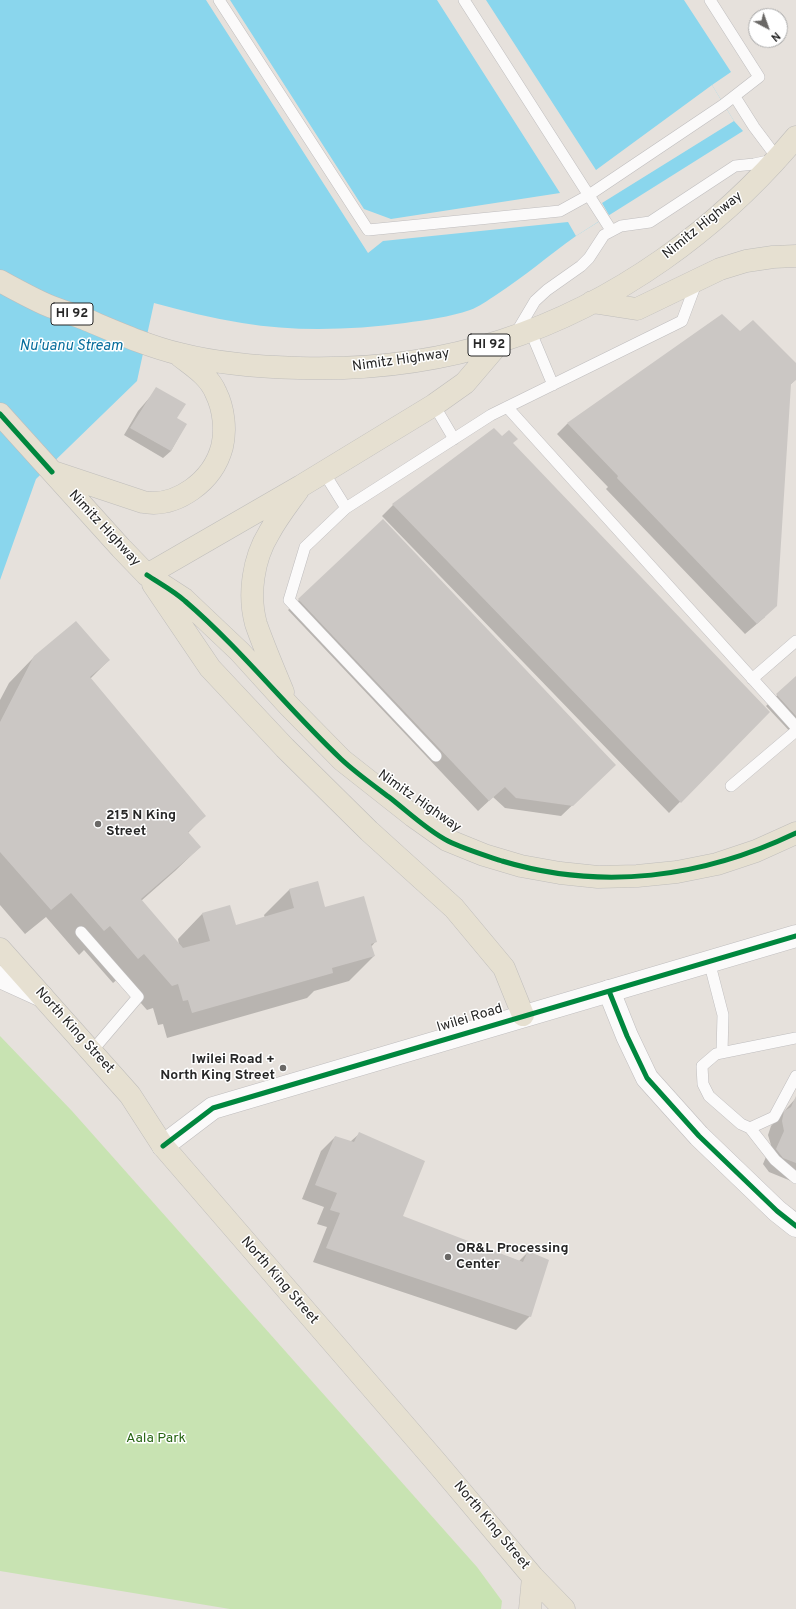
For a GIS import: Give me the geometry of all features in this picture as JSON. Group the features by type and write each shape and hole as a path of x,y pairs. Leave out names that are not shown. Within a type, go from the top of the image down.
{"main road":[{"name":"Nimitz Highway","path":"0,281 48,306 146,344 175,353 230,363 279,368 328,369 377,366 419,361 460,352 515,336 592,302 636,277 678,249 747,191 778,159 796,137"},
{"path":"592,302 637,309 720,269 746,261 773,257 796,256"},
{"path":"515,336 465,383 434,405 323,471 301,486 147,575 210,668 285,748 358,820 454,908 504,968 523,1015"},
{"path":"52,472 153,504 174,500 196,487 215,463 221,449 224,434 223,418 217,394 211,382 202,373 175,353"},
{"name":"Nimitz Highway","path":"0,414 147,575 184,599 240,652 289,706 342,760 413,816 447,840 484,855 521,866 560,873 598,877 637,876 677,872 730,860 796,834"},
{"path":"289,706 256,623 253,605 253,587 257,562 268,533 301,486"},
{"name":"North King Street","path":"0,949 129,1094 163,1146 438,1463 533,1577 564,1609"},
{"path":"530,1609 533,1577"}],"street":[{"name":"Iwilei Road","path":"163,1146 213,1108 523,1015 796,936"},
{"path":"0,977 42,996"},
{"path":"609,991 627,1036 648,1078 698,1136 777,1211 796,1226"}],"lane":[{"path":"219,0 368,230 560,211 589,195 735,97 759,77 710,0"},
{"path":"464,0 611,230"},
{"path":"553,385 515,336 535,301 547,290 581,266 589,258 599,240 611,230 621,226 640,225 650,222 735,166 778,159 754,127 735,97"},
{"path":"436,756 289,600 305,547 346,508 491,415 682,321 697,280"},
{"path":"434,405 454,439"},
{"path":"507,407 796,727"},
{"path":"323,471 346,508"},
{"path":"752,679 796,641"},
{"path":"731,786 796,731"},
{"path":"81,932 138,997 92,1051"},
{"path":"709,961 723,1015 722,1052"},
{"path":"796,1038 722,1052 716,1054 702,1066 703,1084 709,1096 741,1124 750,1128 775,1160 796,1178"},
{"path":"750,1128 774,1117 796,1076"}],"green space":[{"name":"Aala Park","path":"0,1036 72,1111 477,1567 502,1601 501,1609 230,1609 0,1571"}],"water":[{"name":"Nu'uanu Stream","path":"0,0 684,0 731,72 712,85 734,121 743,131 576,236 517,281 473,309 446,316 405,323 365,327 303,329 242,323 154,303 137,381 36,479 0,580"}],"pier":[{"path":"206,0 230,0 364,209 391,219 560,193 437,0 486,0 596,170 712,85 734,121 602,203 609,215 576,236 568,222 383,241 368,253"}],"building":[{"path":"722,314 740,331 753,320 796,363 796,380 791,384 777,606 757,624 617,478 618,476 567,423"},
{"path":"156,387 186,404 177,418 187,424 171,451 130,428"},
{"path":"494,428 502,436 509,430 518,439 513,443 770,712 681,803 392,504"},
{"path":"383,519 616,765 573,806 516,798 505,787 489,801 298,599"},
{"name":"215 N King Street","path":"76,621 110,660 90,677 206,816 188,832 201,847 141,899 183,948 210,941 202,913 230,905 236,925 294,908 289,889 318,881 325,907 364,896 377,942 371,944 375,956 332,968 333,973 192,1013 188,1000 183,1001 178,984 172,986 144,954 138,959 110,926 104,931 71,893 51,910 0,852 0,722 34,656"},
{"path":"796,676 796,716 776,694"},
{"path":"796,1096 796,1163 783,1158 776,1149 784,1131 782,1121 784,1111 791,1107"},
{"path":"359,1132 425,1161 403,1216 523,1262 528,1251 549,1260 531,1317 326,1248 340,1213 330,1210 337,1193 315,1185 335,1136 354,1142"}],"cycle path":[{"path":"0,414 52,472"},
{"path":"147,575 176,594 206,619 321,740 347,764 433,832 461,847 502,861 539,870 577,876 614,877 651,875 688,870 724,861 796,833"},
{"path":"163,1146 213,1108 796,936"},
{"path":"609,991 627,1036 647,1078 699,1136 777,1211 796,1226"}],"place":[{"name":"215 N King Street","path":"98,824"},
{"name":"Iwilei Road + North King Street","path":"283,1068"},
{"name":"OR&L Processing Center","path":"448,1257"}]}
